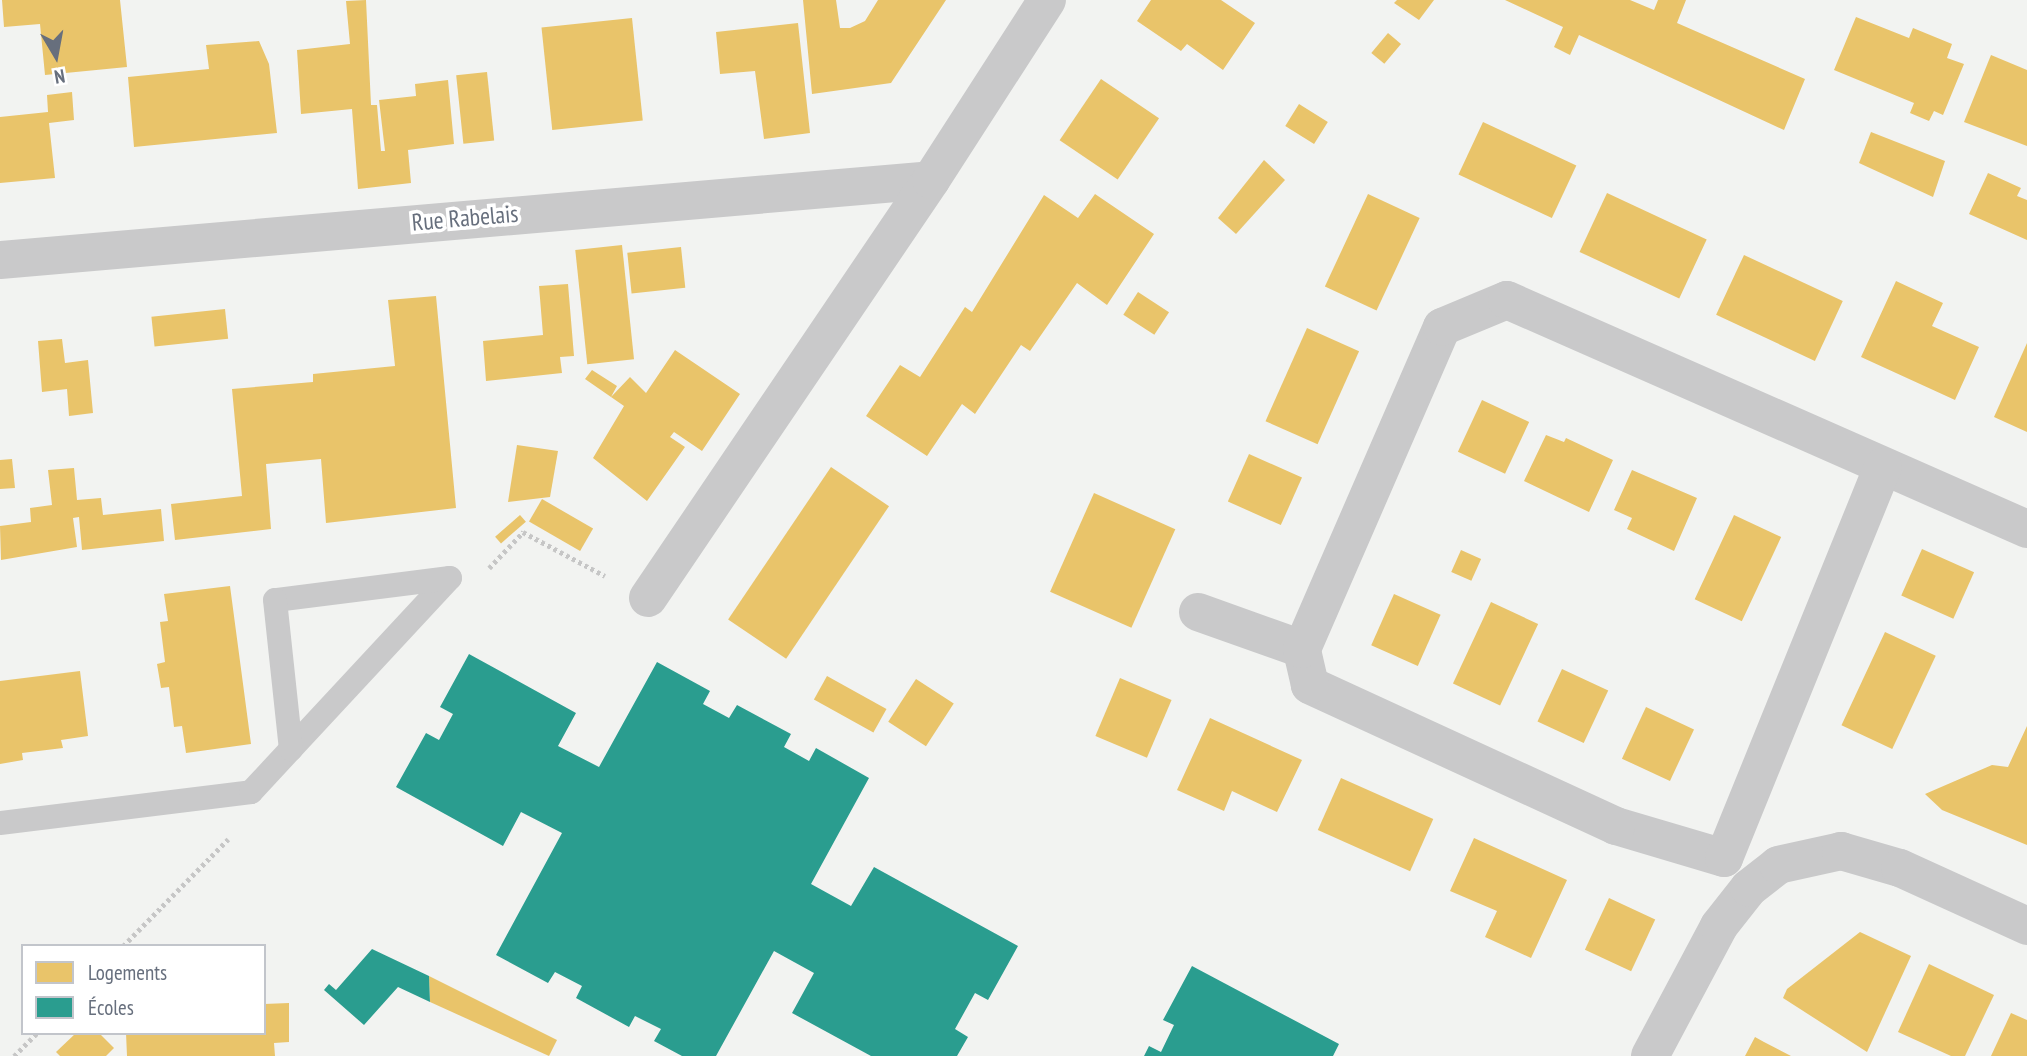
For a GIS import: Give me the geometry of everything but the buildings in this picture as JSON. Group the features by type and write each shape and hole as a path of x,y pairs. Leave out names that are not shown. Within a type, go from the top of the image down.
{"street":[{"path":"648,598 931,180 1047,0"},
{"name":"Rue Rabelais","path":"0,260 931,180"},
{"path":"1749,888 1724,858 1616,826 1310,685 1302,649 1442,327 1507,300 2027,529"},
{"path":"1724,858 1884,467"},
{"path":"1198,612 1302,649"},
{"path":"1650,1056 1719,926 1749,888 1778,865 1841,850 1900,868 2027,926"}],"lane":[{"path":"0,823 251,792 291,749 422,608 450,578 275,600 291,749"}],"path":[{"path":"15,1056 35,1035"}]}
